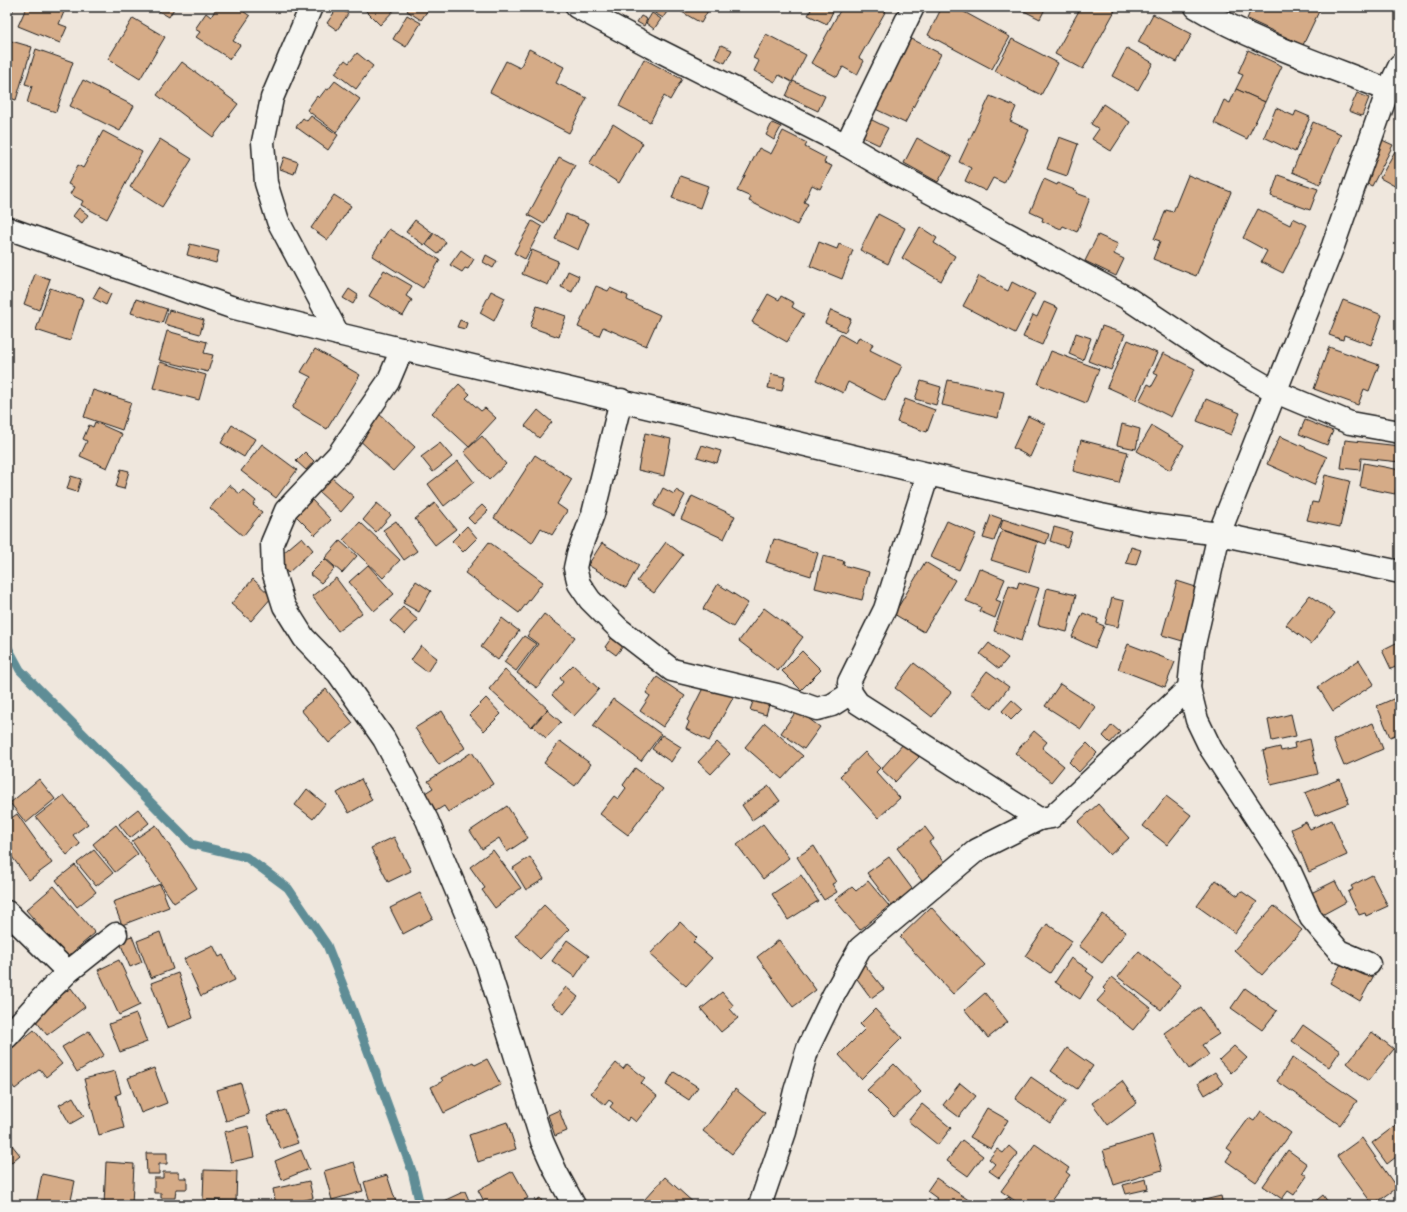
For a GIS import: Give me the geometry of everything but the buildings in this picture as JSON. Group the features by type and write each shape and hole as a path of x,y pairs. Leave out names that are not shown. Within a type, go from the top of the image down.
{"street":[{"path":"311,7 272,98 263,142 266,183 278,221 338,334"},
{"path":"577,7 650,46 846,145 894,173 1127,298 1214,356 1276,392 1350,423 1400,432"},
{"path":"846,145 912,7"},
{"path":"1196,7 1219,21 1254,37 1388,90"},
{"path":"1369,964 1340,951 1311,918 1287,865 1211,748 1197,720 1189,688 1193,649 1219,534 1333,246 1388,90 1400,65"},
{"path":"7,228 231,307 338,334 1108,516 1150,525 1219,534 1400,572"},
{"path":"402,349 388,382 338,455 286,510 272,543 273,571 284,606 304,638 338,672 384,739 427,820 487,964 542,1141 556,1172 574,1205"},
{"path":"621,400 593,514 578,554 575,568 579,584 590,600 619,629 672,670 777,695 817,709 832,705 851,693"},
{"path":"928,474 885,609 849,682 851,693 858,703 1039,819"},
{"path":"760,1205 785,1132 808,1048 833,996 860,948 977,850 1039,819 1052,817 1189,688"},
{"path":"7,912 68,972"},
{"path":"7,1036 68,972 116,934"}],"waterway":[{"path":"7,646 20,670 192,844 246,857 288,888 327,945 352,1008 412,1171 420,1205"}]}
